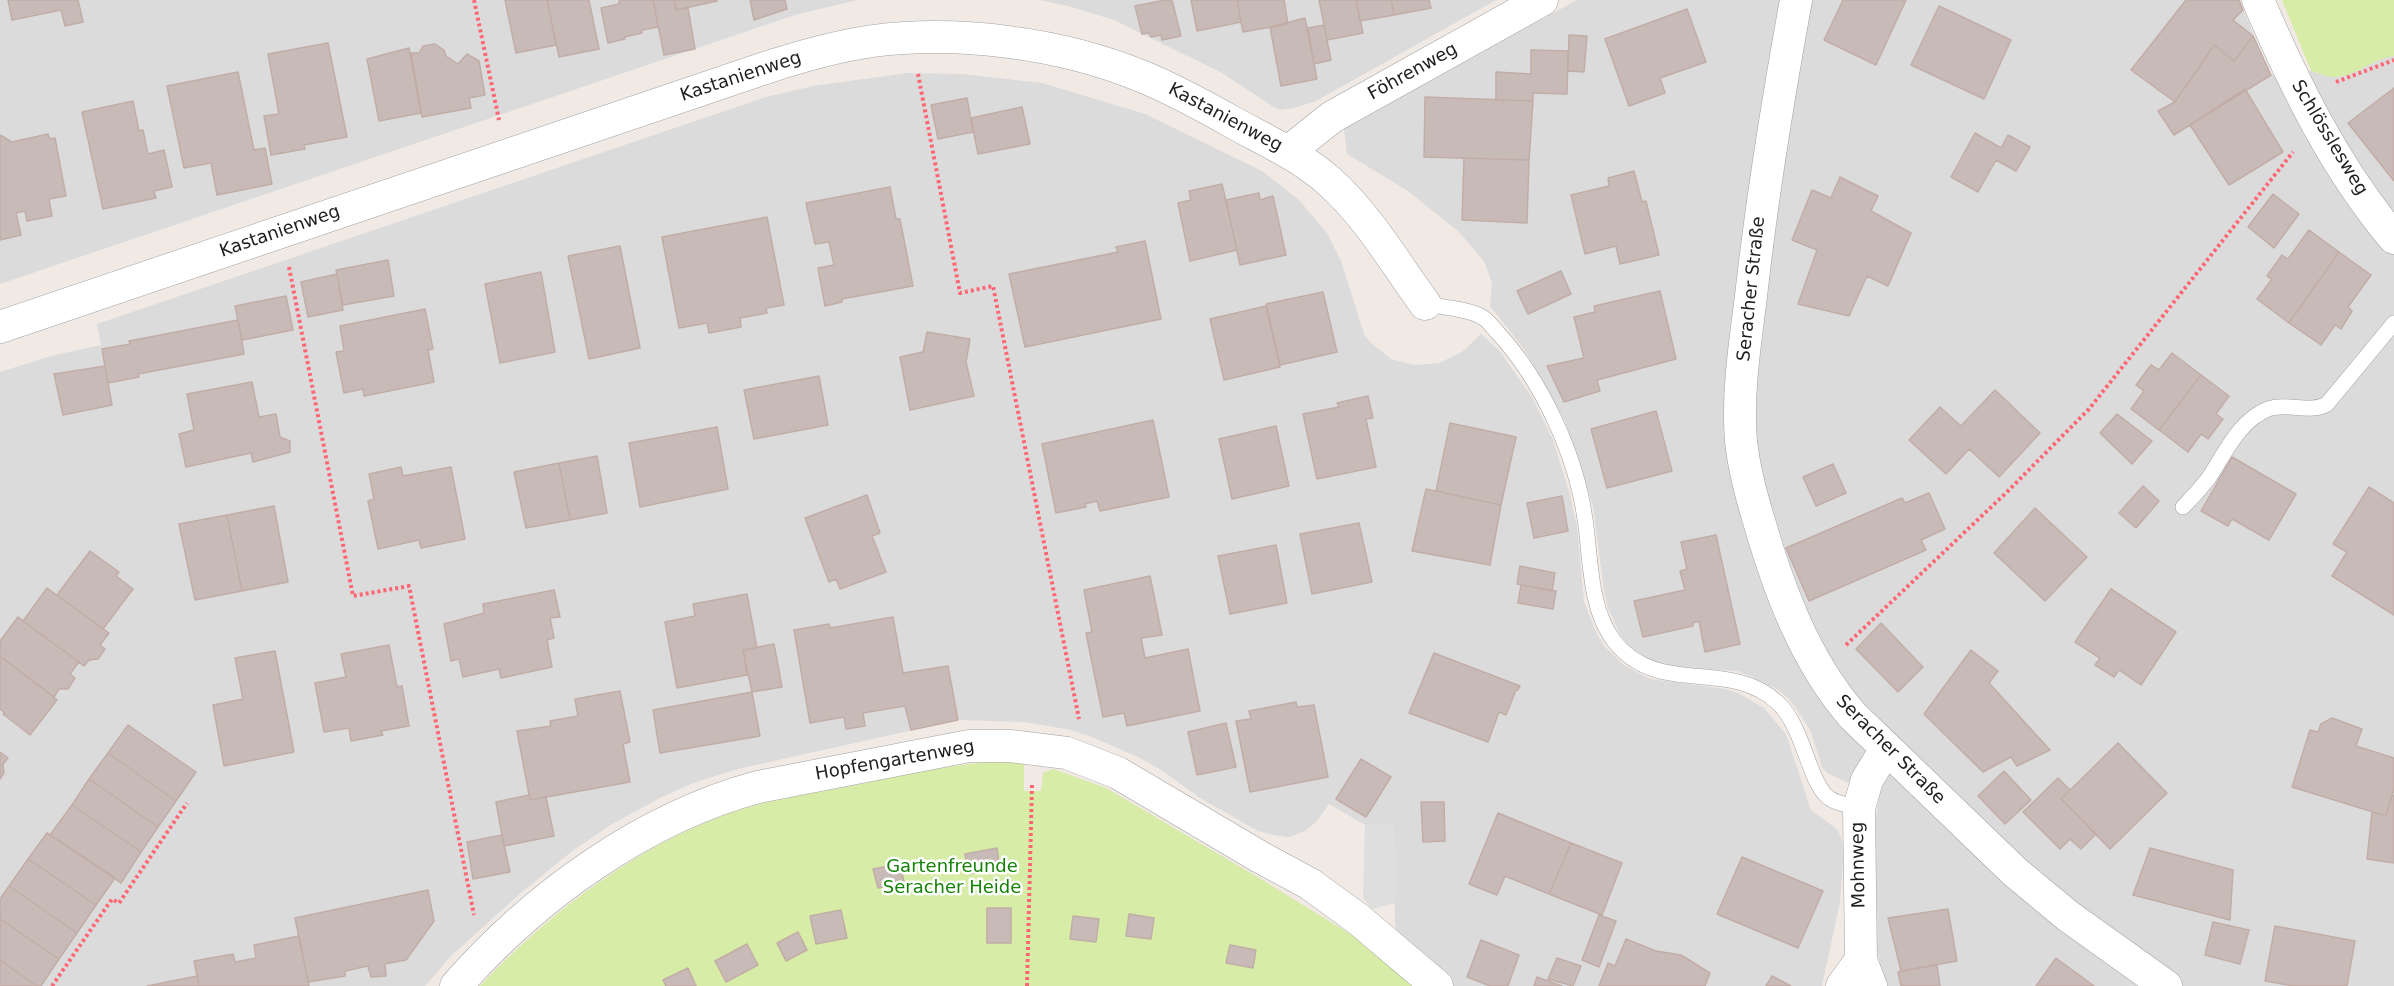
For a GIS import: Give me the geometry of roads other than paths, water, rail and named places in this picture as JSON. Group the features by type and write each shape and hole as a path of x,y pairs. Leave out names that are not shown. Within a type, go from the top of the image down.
{"street":[{"name":"Föhrenweg","path":"1288,152 1332,117 1542,0"},
{"name":"Seracher Straße","path":"1796,0 1764,180 1748,318 1740,418 1744,462 1763,535 1785,600 1818,669 1840,701 1886,749 1990,849 2042,895 2166,986"},
{"name":"Schlösslesweg","path":"2258,0 2298,90 2317,124 2360,192 2394,238"},
{"name":"Kastanienweg","path":"0,327 803,56 874,41 912,38 974,38 1009,43 1106,64 1170,88 1313,168 1346,197 1425,304"},
{"name":"Hopfengartenweg","path":"456,986 484,956 549,898 654,827 707,803 769,784 948,749 988,745 1036,748 1084,759 1118,773 1310,884 1358,919 1437,986"},
{"name":"Mohnweg","path":"1866,973 1858,808 1867,780 1886,749"},
{"path":"1842,986 1866,973"}],"lane":[{"path":"1425,304 1475,314 1486,320 1516,354 1546,406 1563,440 1579,490 1597,606 1607,631 1615,642 1634,661 1648,668 1678,676 1735,680 1761,690 1780,704 1795,726 1825,795 1836,802 1858,808"},
{"path":"2183,507 2203,486 2240,430 2251,418 2266,410 2282,406 2314,409 2327,404 2394,323"}],"park label":[{"name":"Gartenfreunde Seracher Heide","path":"952,877"}]}
